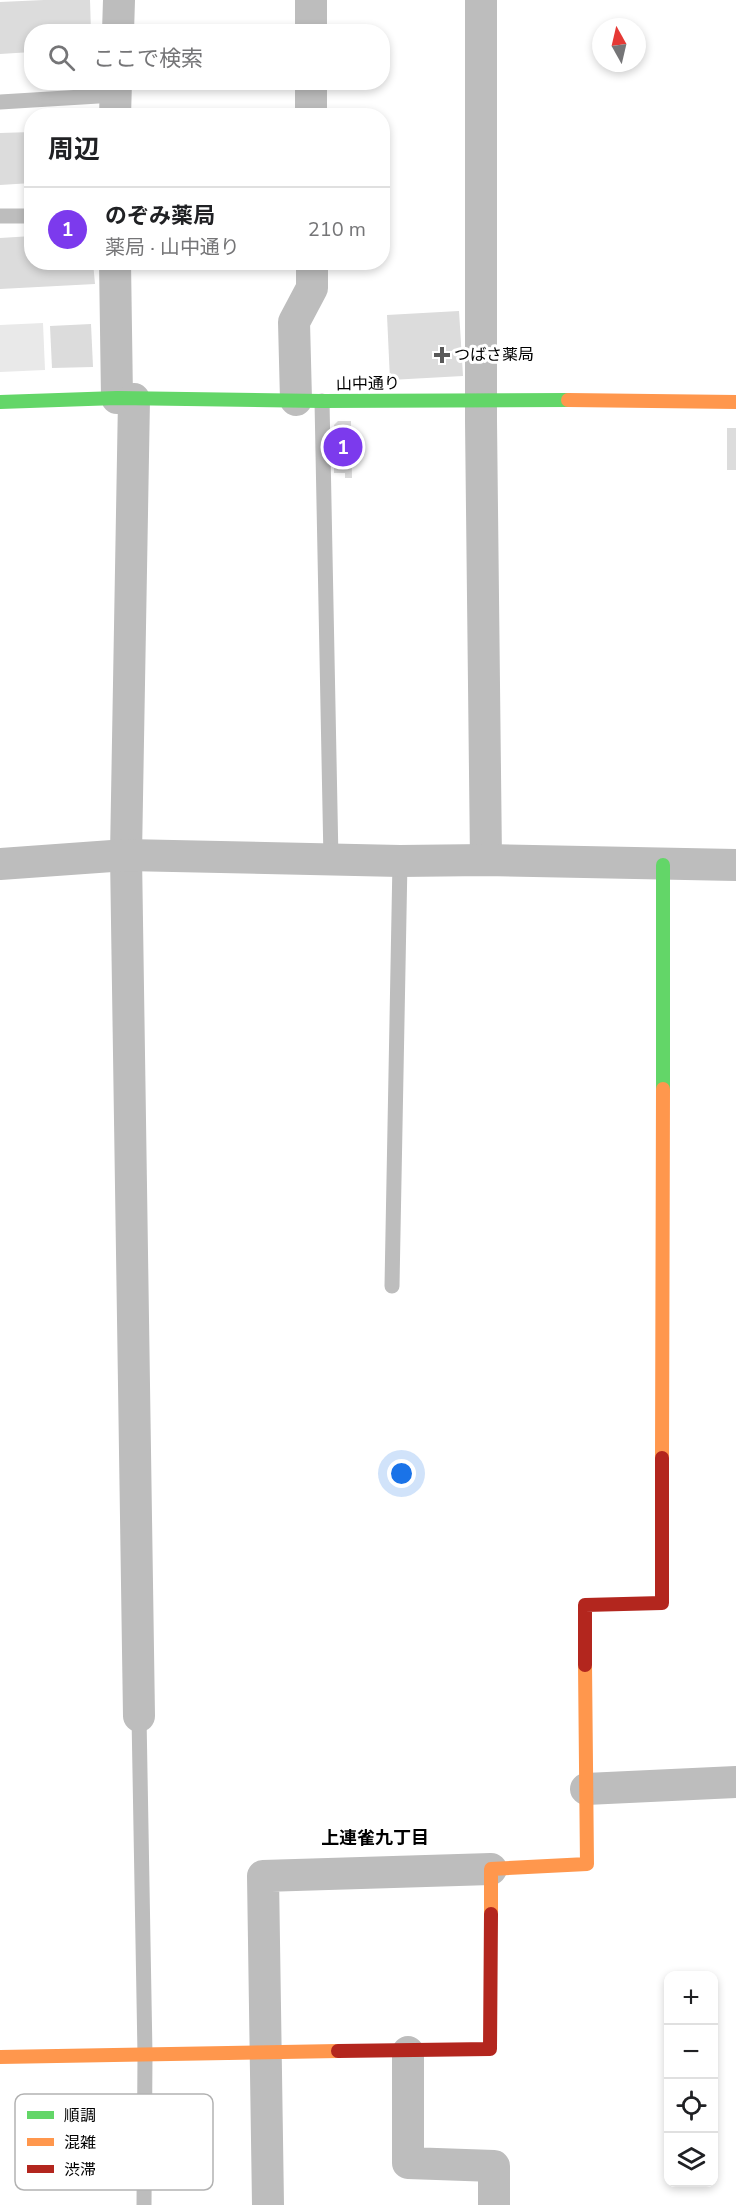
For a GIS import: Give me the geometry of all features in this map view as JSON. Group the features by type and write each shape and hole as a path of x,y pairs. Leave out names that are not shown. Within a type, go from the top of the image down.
{"street":[{"path":"118,24 119,0"},
{"path":"311,0 311,24"},
{"path":"481,0 481,399 486,860"},
{"path":"311,90 311,108"},
{"path":"116,270 126,399 126,855 140,1716"},
{"path":"309,400 294,322 312,288 312,270"},
{"name":"山中通り","path":"0,402 126,399 481,399 736,402"},
{"path":"0,864 126,855 736,866"},
{"path":"268,2205 263,1876 587,1864 585,1605 662,1603 663,865"},
{"path":"586,1790 736,1782"},
{"path":"0,2057 490,2049 491,1869"},
{"path":"408,2052 408,2163 494,2166 494,2205"}],"lane":[{"path":"0,102 115,98"},
{"path":"0,216 24,216"},
{"path":"309,400 331,860"},
{"path":"392,1286 400,861"},
{"path":"140,1716 145,2094"},
{"path":"144,2190 144,2205"}],"shaded area":[{"path":"43,323 45,370 0,372 0,325"}],"building":[{"path":"90,0 91,24 24,24 24,52 0,54 0,2"},
{"path":"24,132 24,184 0,185 0,133"},
{"path":"24,236 24,270 94,270 95,284 0,289 0,238"},
{"path":"459,311 463,376 390,380 387,315"},
{"path":"91,324 93,367 52,368 50,326"},
{"path":"338,421 351,421 352,478 345,478 345,473 334,473 334,425"},
{"path":"727,428 736,428 736,470 727,470"}],"traffic: fast":[{"path":"0,402 117,398 322,401 568,400"},
{"path":"663,865 663,1089"}],"traffic: slow":[{"path":"568,400 736,402"},
{"path":"662,1458 663,1089"},
{"path":"491,1914 491,1869 587,1864 585,1665"},
{"path":"0,2057 338,2051"}],"traffic: jam":[{"path":"585,1665 585,1605 662,1603 662,1458"},
{"path":"338,2051 490,2049 491,1914"}],"place":[{"name":"つばさ薬局","path":"442,355"},
{"name":"のぞみ薬局","path":"343,447"}],"district":[{"name":"上連雀九丁目","path":"375,1838"}]}
